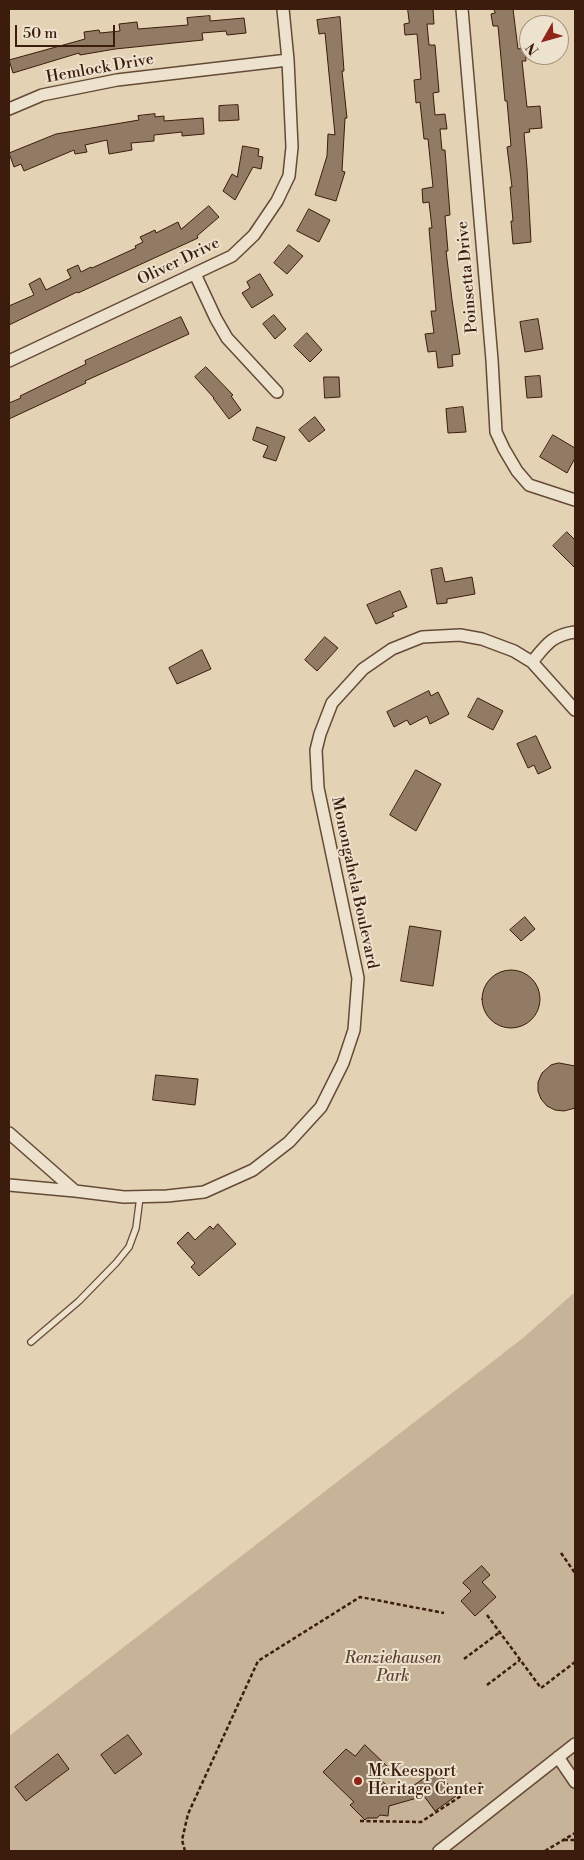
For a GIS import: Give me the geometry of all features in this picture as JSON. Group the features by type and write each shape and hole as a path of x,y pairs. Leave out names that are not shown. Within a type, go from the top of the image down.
{"street":[{"name":"Oliver Drive","path":"9,361 232,256 254,235 277,201 289,176 292,147 288,60 283,9"},
{"name":"Poinsetta Drive","path":"462,9 492,360 496,432 517,471 529,485 575,500"},
{"name":"Hemlock Drive","path":"9,109 42,95 117,80 288,60"},
{"path":"195,274 227,338 277,392"},
{"path":"532,662 549,641 562,634 575,632"},
{"name":"Monongahela Boulevard","path":"9,1185 76,1190 124,1197 167,1196 204,1192 253,1170 289,1142 321,1107 343,1063 354,1030 358,978 318,788 316,750 332,704 349,683 376,659 392,649 422,637 460,635 482,639 514,651 532,662 575,710"},
{"path":"9,1133 76,1190"},
{"path":"439,1851 575,1744"},
{"path":"558,1757 575,1782"}],"lane":[{"path":"31,1342 79,1301 129,1247 136,1228 140,1197"}],"path":[{"path":"561,1553 575,1573"},
{"path":"185,1851 182,1840 188,1814 258,1661 360,1597 444,1613"},
{"path":"487,1615 541,1688 575,1662"},
{"path":"464,1658 500,1632"},
{"path":"487,1685 520,1660"},
{"path":"360,1821 421,1822 480,1783"},
{"path":"545,1851 575,1833"},
{"path":"563,1840 575,1840"}],"green space":[{"name":"Renziehausen Park","path":"575,1292 575,1851 9,1851 9,1736 523,1338"}],"building":[{"path":"408,9 433,9 434,24 427,24 429,45 435,45 439,92 433,93 435,115 445,114 447,129 440,129 442,150 445,150 450,215 445,216 448,251 446,251 460,354 452,355 453,366 438,368 436,351 428,352 425,334 434,333 431,311 436,311 429,228 432,228 429,202 423,203 422,189 433,187 428,139 424,139 420,102 416,103 414,80 421,79 417,34 405,35 404,24 409,23"},
{"path":"494,9 513,9 519,49 519,65 522,65 527,107 540,106 542,128 529,129 530,132 524,133 531,242 513,244 510,187 512,187 507,147 511,146 498,26 493,26 491,14 495,13"},
{"path":"210,16 210,21 244,18 246,33 227,35 226,31 202,33 203,40 115,49 80,55 79,53 13,73 9,60 85,39 84,32 99,30 100,33 120,31 119,24 137,22 138,29 188,25 187,18"},
{"path":"340,17 344,71 342,71 347,118 345,118 342,171 345,172 336,201 315,195 327,156 328,134 335,135 325,33 319,34 317,20"},
{"path":"238,105 239,120 219,121 219,106"},
{"path":"155,114 155,117 164,116 164,121 203,118 204,134 182,136 182,132 154,135 154,141 131,143 132,150 109,154 107,140 85,145 87,152 75,154 74,150 24,171 21,164 14,167 9,153 56,134 139,120 138,116"},
{"path":"243,146 259,149 258,156 263,157 261,169 253,167 235,200 223,191 232,174 237,177"},
{"path":"209,206 219,217 197,236 198,238 77,292 9,325 9,306 34,295 29,284 40,278 46,290 71,278 67,270 78,265 81,272 136,248 135,246 143,242 140,237 155,230 156,233 178,222 181,229"},
{"path":"309,209 330,220 319,242 297,231"},
{"path":"289,245 303,256 287,274 274,263"},
{"path":"260,274 273,295 252,308 242,293 250,288 247,282"},
{"path":"274,315 286,329 275,339 263,324"},
{"path":"181,317 189,334 85,381 86,383 9,419 9,403 21,398 20,396 86,364 85,361"},
{"path":"538,319 543,349 525,352 520,322"},
{"path":"307,333 322,350 310,362 294,346"},
{"path":"206,367 233,395 231,396 241,410 229,419 214,398 195,377"},
{"path":"540,376 542,397 527,398 525,377"},
{"path":"324,377 339,377 340,397 325,398"},
{"path":"463,407 466,432 448,433 446,409"},
{"path":"315,417 325,430 309,442 299,430"},
{"path":"257,427 285,437 276,461 263,457 268,446 253,440"},
{"path":"553,435 575,448 575,458 567,473 540,457"},
{"path":"567,532 575,540 575,568 553,546"},
{"path":"442,568 445,582 472,577 475,594 447,599 447,603 437,604 431,570"},
{"path":"400,591 407,607 392,613 394,616 376,624 367,605"},
{"path":"325,637 338,648 317,671 305,660"},
{"path":"202,650 211,669 177,684 169,668"},
{"path":"429,691 431,696 438,692 449,714 430,724 427,716 410,725 407,720 394,727 387,712"},
{"path":"478,698 503,711 493,730 468,717"},
{"path":"536,736 551,768 538,774 534,765 528,768 517,744"},
{"path":"416,770 441,784 416,831 390,815"},
{"path":"525,917 535,929 521,941 510,930"},
{"path":"410,926 441,931 433,986 401,981"},
{"path":"505,970 517,970 532,978 540,993 540,1005 532,1020 517,1028 505,1028 490,1020 482,1005 482,993 490,978"},
{"path":"559,1063 575,1066 575,1108 564,1111 555,1110 547,1106 541,1099 538,1091 538,1082 542,1073 551,1065"},
{"path":"156,1075 198,1079 195,1105 153,1100"},
{"path":"218,1224 236,1244 199,1276 191,1267 195,1263 177,1243 188,1232 195,1240 210,1226 213,1229"},
{"path":"482,1566 490,1575 482,1582 496,1597 475,1616 461,1601 471,1591 463,1583"},
{"path":"128,1735 142,1754 115,1774 101,1755"},
{"name":"McKeesport Heritage Center","path":"365,1745 389,1768 379,1778 396,1794 410,1788 437,1769 456,1796 435,1811 424,1796 389,1806 388,1816 380,1815 377,1818 367,1818 365,1820 350,1805 354,1802 323,1772 346,1749 355,1756"},
{"path":"58,1754 69,1769 26,1801 15,1787"}],"place":[{"name":"McKeesport Heritage Center","path":"358,1781"}]}
